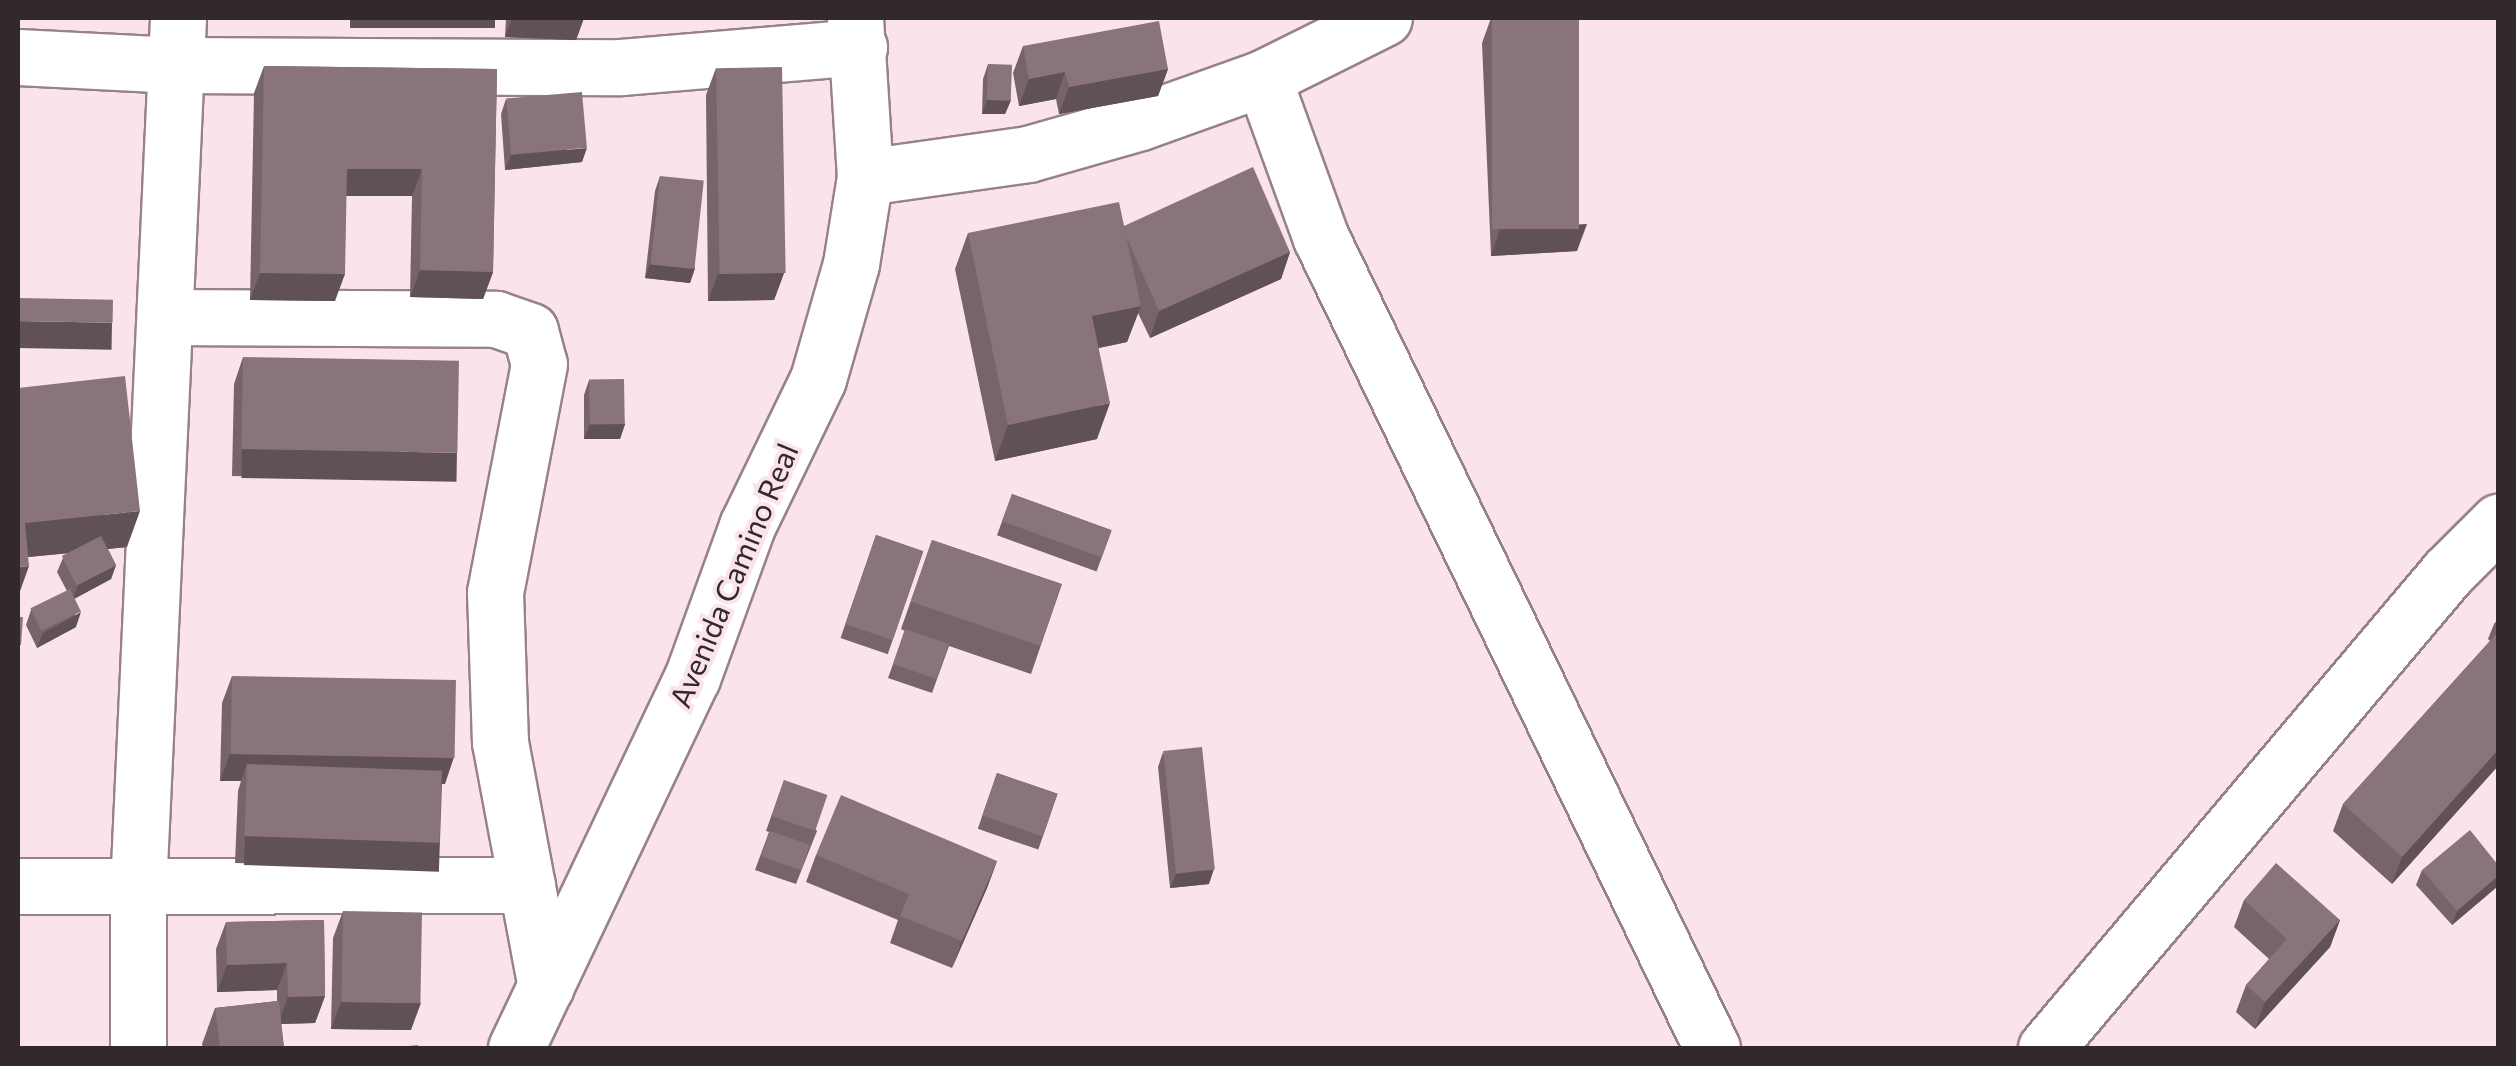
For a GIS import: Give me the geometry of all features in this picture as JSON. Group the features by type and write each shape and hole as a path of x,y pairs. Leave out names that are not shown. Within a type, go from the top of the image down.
{"street":[{"path":"865,177 1028,154 1263,78 1384,18"},
{"path":"18,56 177,41 622,67 857,32"},
{"name":"Avenida Camino Real","path":"516,1048 692,678 747,526 818,379 851,264 865,177 857,32"},
{"path":"138,1048 138,889 177,41"},
{"path":"1263,78 1321,238 1712,1048"},
{"path":"165,317 496,318 530,331 540,364 495,592 500,742 546,987"},
{"path":"2046,1048 2448,572 2498,522"},
{"path":"18,886 527,886"}],"building":[{"path":"1492,18 1579,18 1579,229 1492,229"},
{"path":"1159,21 1168,69 1069,87 1065,72 1029,79 1023,46"},
{"path":"988,64 1012,65 1011,101 987,100"},
{"path":"264,66 497,69 493,272 420,270 422,169 347,169 345,274 260,273"},
{"path":"782,67 786,273 720,274 716,68"},
{"path":"582,92 587,148 511,154 506,99"},
{"path":"1253,167 1290,252 1159,311 1124,226"},
{"path":"660,176 704,181 694,269 651,265"},
{"path":"1119,202 1141,306 1092,316 1110,403 1008,425 968,233"},
{"path":"18,298 113,300 113,323 18,321"},
{"path":"243,357 459,361 457,453 241,449"},
{"path":"125,376 140,511 25,523 29,566 18,567 18,388"},
{"path":"624,379 625,424 590,425 589,380"},
{"path":"1012,494 1112,530 1102,558 1002,521"},
{"path":"876,535 923,551 893,640 845,624"},
{"path":"101,536 116,565 77,585 62,556"},
{"path":"932,540 1062,585 1040,646 911,601"},
{"path":"70,589 81,611 41,631 30,608"},
{"path":"18,617 23,617 21,645 18,645"},
{"path":"905,629 948,644 936,679 893,664"},
{"path":"2498,632 2498,750 2402,857 2343,804"},
{"path":"232,676 456,680 455,758 231,754"},
{"path":"1202,747 1215,869 1176,873 1163,751"},
{"path":"247,764 442,771 439,843 244,836"},
{"path":"997,773 1058,794 1043,836 982,816"},
{"path":"784,780 827,795 815,831 772,816"},
{"path":"841,795 997,861 962,941 900,916 909,894 816,855"},
{"path":"2470,830 2498,865 2498,876 2457,911 2422,870"},
{"path":"770,831 810,845 801,870 761,857"},
{"path":"2276,863 2340,920 2265,1002 2246,985 2287,939 2244,900"},
{"path":"343,911 422,912 420,1003 341,1002"},
{"path":"324,920 325,996 288,997 287,963 227,965 226,922"},
{"path":"279,1001 284,1048 220,1048 215,1008"}]}
